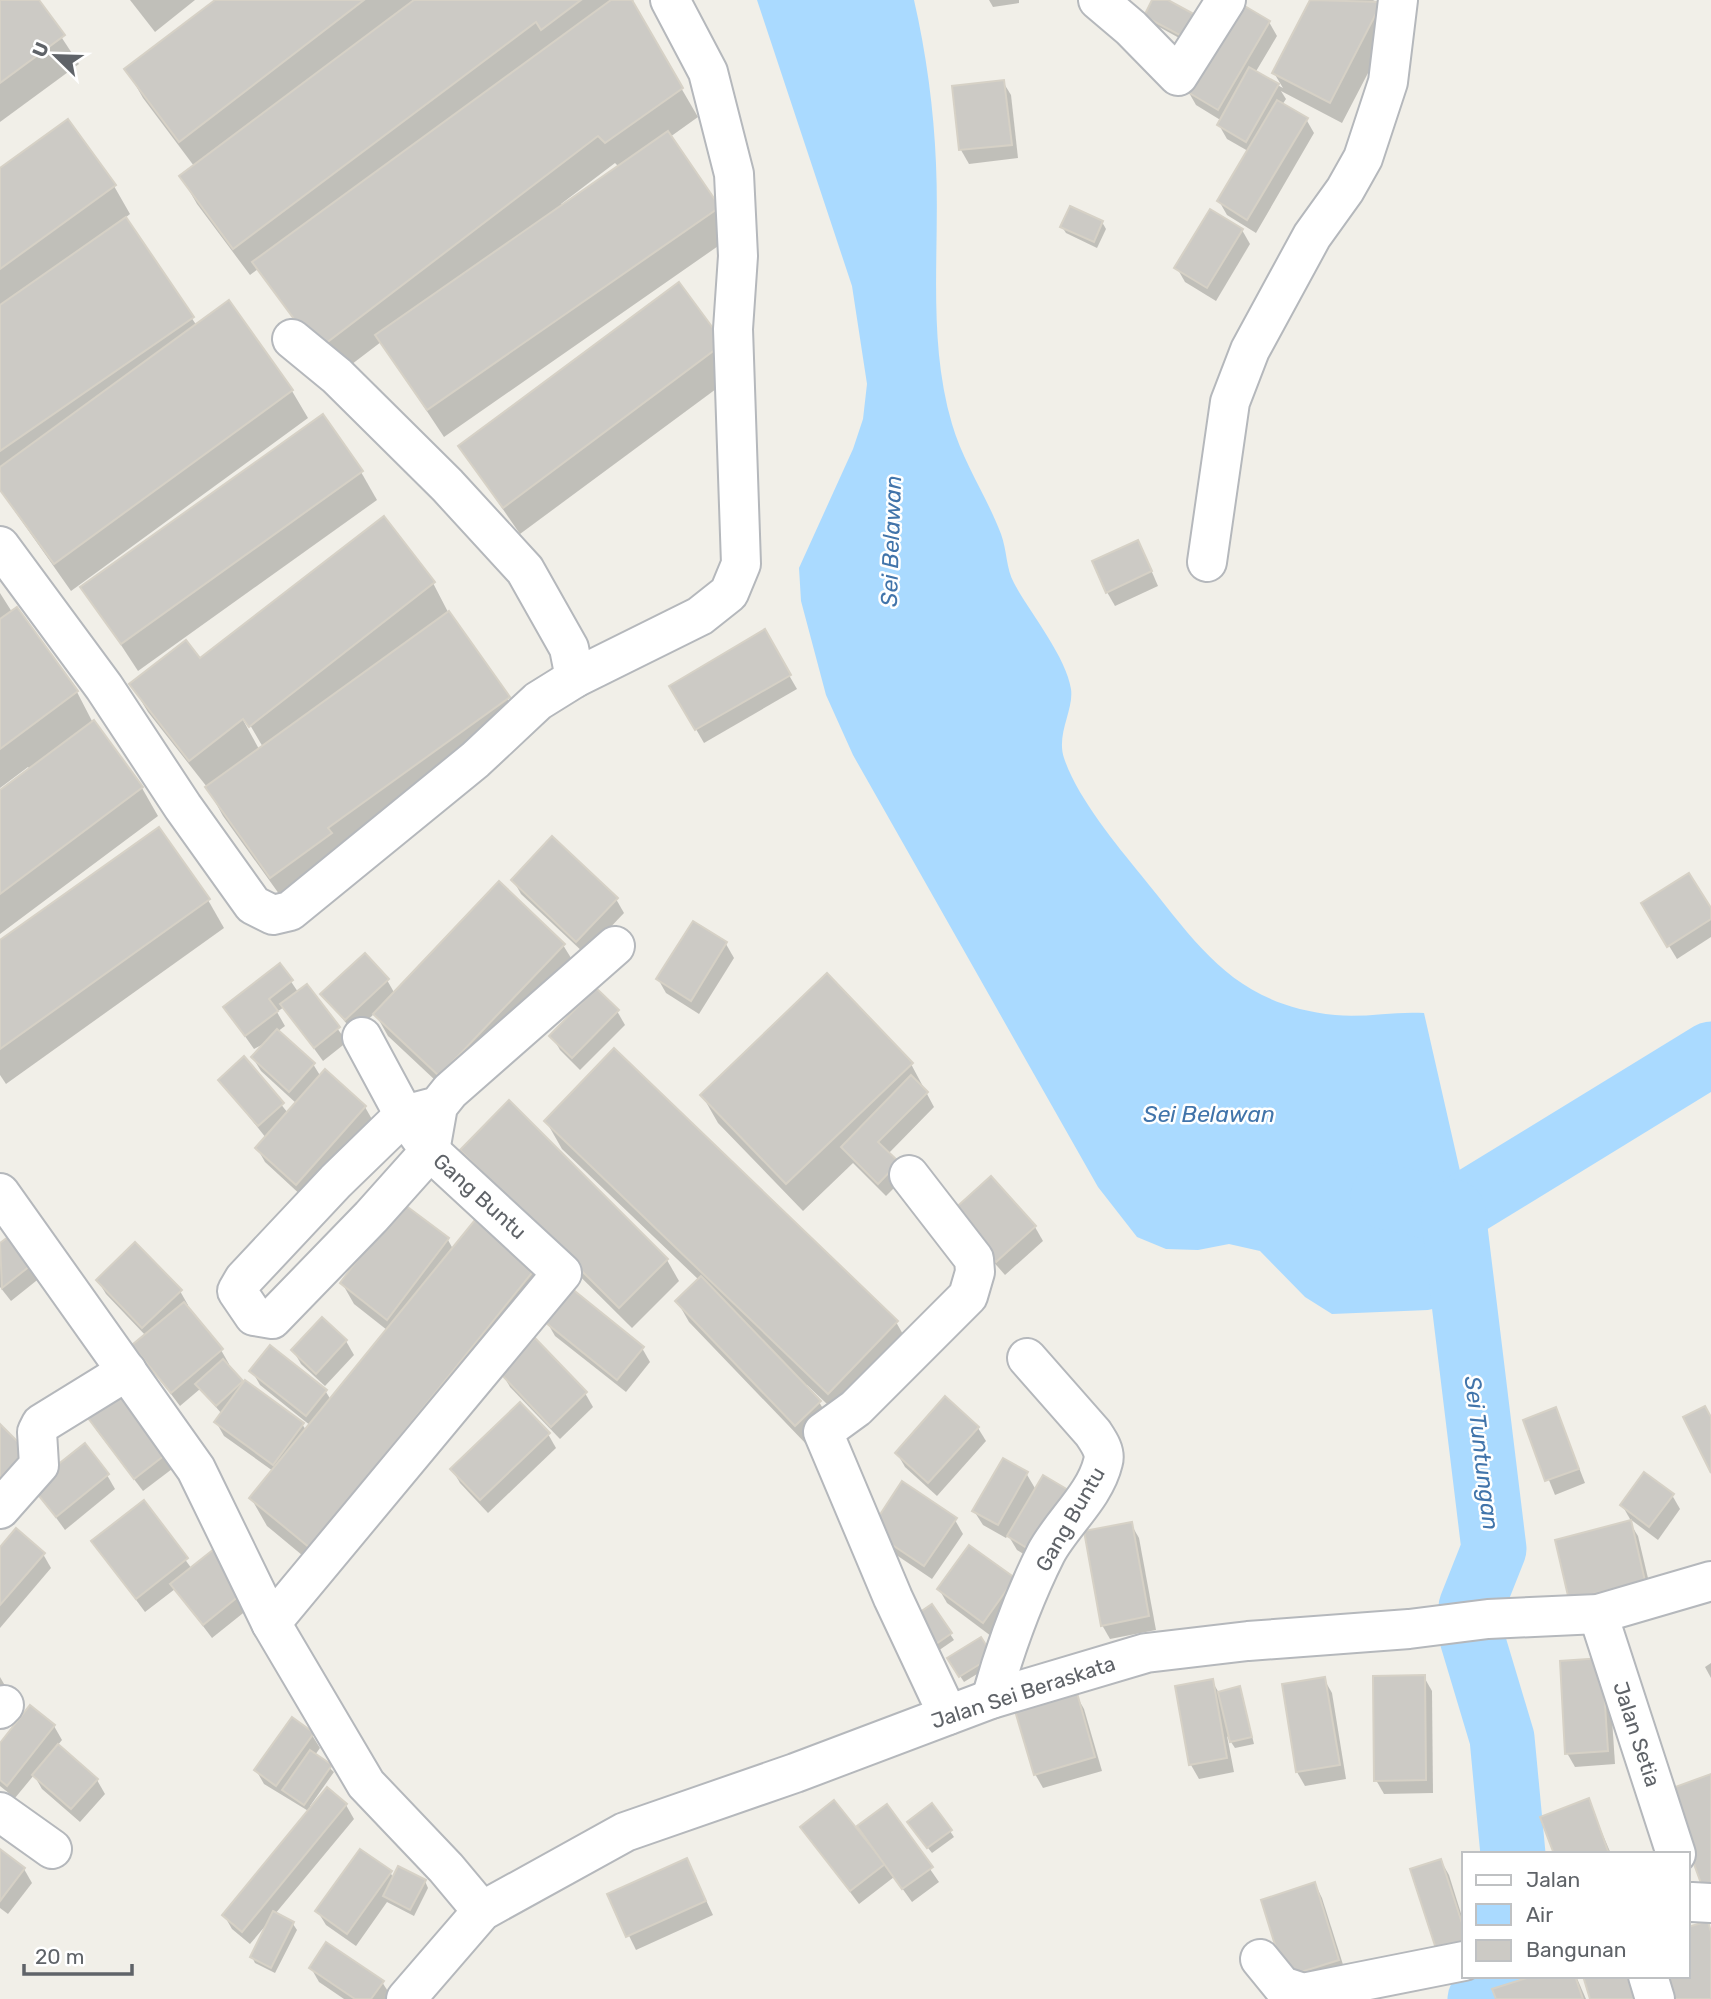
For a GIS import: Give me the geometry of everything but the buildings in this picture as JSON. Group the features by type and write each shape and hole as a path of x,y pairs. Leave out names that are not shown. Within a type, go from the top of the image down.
{"street":[{"path":"0,547 104,687 183,807 253,905 273,915 290,911 475,760 538,701 575,678 700,616 729,593 741,565 733,329 738,256 734,174 708,72 670,0"},
{"path":"1098,0 1131,28 1173,90 1226,0"},
{"path":"1207,562 1230,402 1250,350 1312,236 1363,158 1388,82 1398,0"},
{"path":"292,339 337,376 447,485 525,570 569,648 575,678"},
{"path":"362,1037 421,1110 430,1151 272,1320 254,1316 237,1291 239,1286 336,1181 421,1110 450,1091 615,946"},
{"name":"Gang Buntu","path":"271,1623 562,1273 430,1151"},
{"path":"909,1175 974,1259 975,1272 968,1296 856,1408 823,1432 893,1598 948,1715"},
{"path":"336,1181 371,1217"},
{"path":"0,1193 195,1469 271,1623 366,1784 446,1868 482,1911"},
{"name":"Gang Buntu","path":"991,1699 1004,1650 1047,1552 1094,1483 1104,1461 1101,1446 1093,1433 1027,1358"},
{"path":"0,1509 39,1465 37,1432 41,1424 127,1371"},
{"name":"Jalan Sei Beraskata","path":"406,1999 482,1911 625,1832 795,1773 991,1699 1146,1653 1248,1641 1409,1629 1488,1619 1598,1615 1711,1581"},
{"name":"Jalan Setia","path":"1598,1615 1675,1852"},
{"path":"0,1812 52,1849"},
{"path":"1260,1959 1282,1986 1303,1993 1462,1962"},
{"path":"1649,1978 1655,1999"}],"water":[{"name":"Sei Belawan","path":"757,0 914,0 926,61 933,123 937,197 937,327 944,392 957,438 1001,534 1011,578 1055,649 1068,676 1071,697 1062,749 1070,773 1087,804 1182,926 1222,968 1244,985 1270,999 1300,1009 1335,1015 1424,1013 1486,1285 1459,1303 1428,1310 1332,1314 1305,1297 1260,1251 1229,1244 1198,1250 1166,1249 1137,1237 1098,1187 853,755 826,695 801,601 799,568 853,449 863,419 867,384 852,286"}],"waterway":[{"name":"Sei Belawan","path":"1383,1196 1453,1212 1711,1054"},
{"name":"Sei Tuntungan","path":"1453,1212 1494,1549 1471,1607 1472,1638 1502,1738 1513,1852"},
{"name":"Sei Tuntungan","path":"1480,1999 1491,1978"}]}
